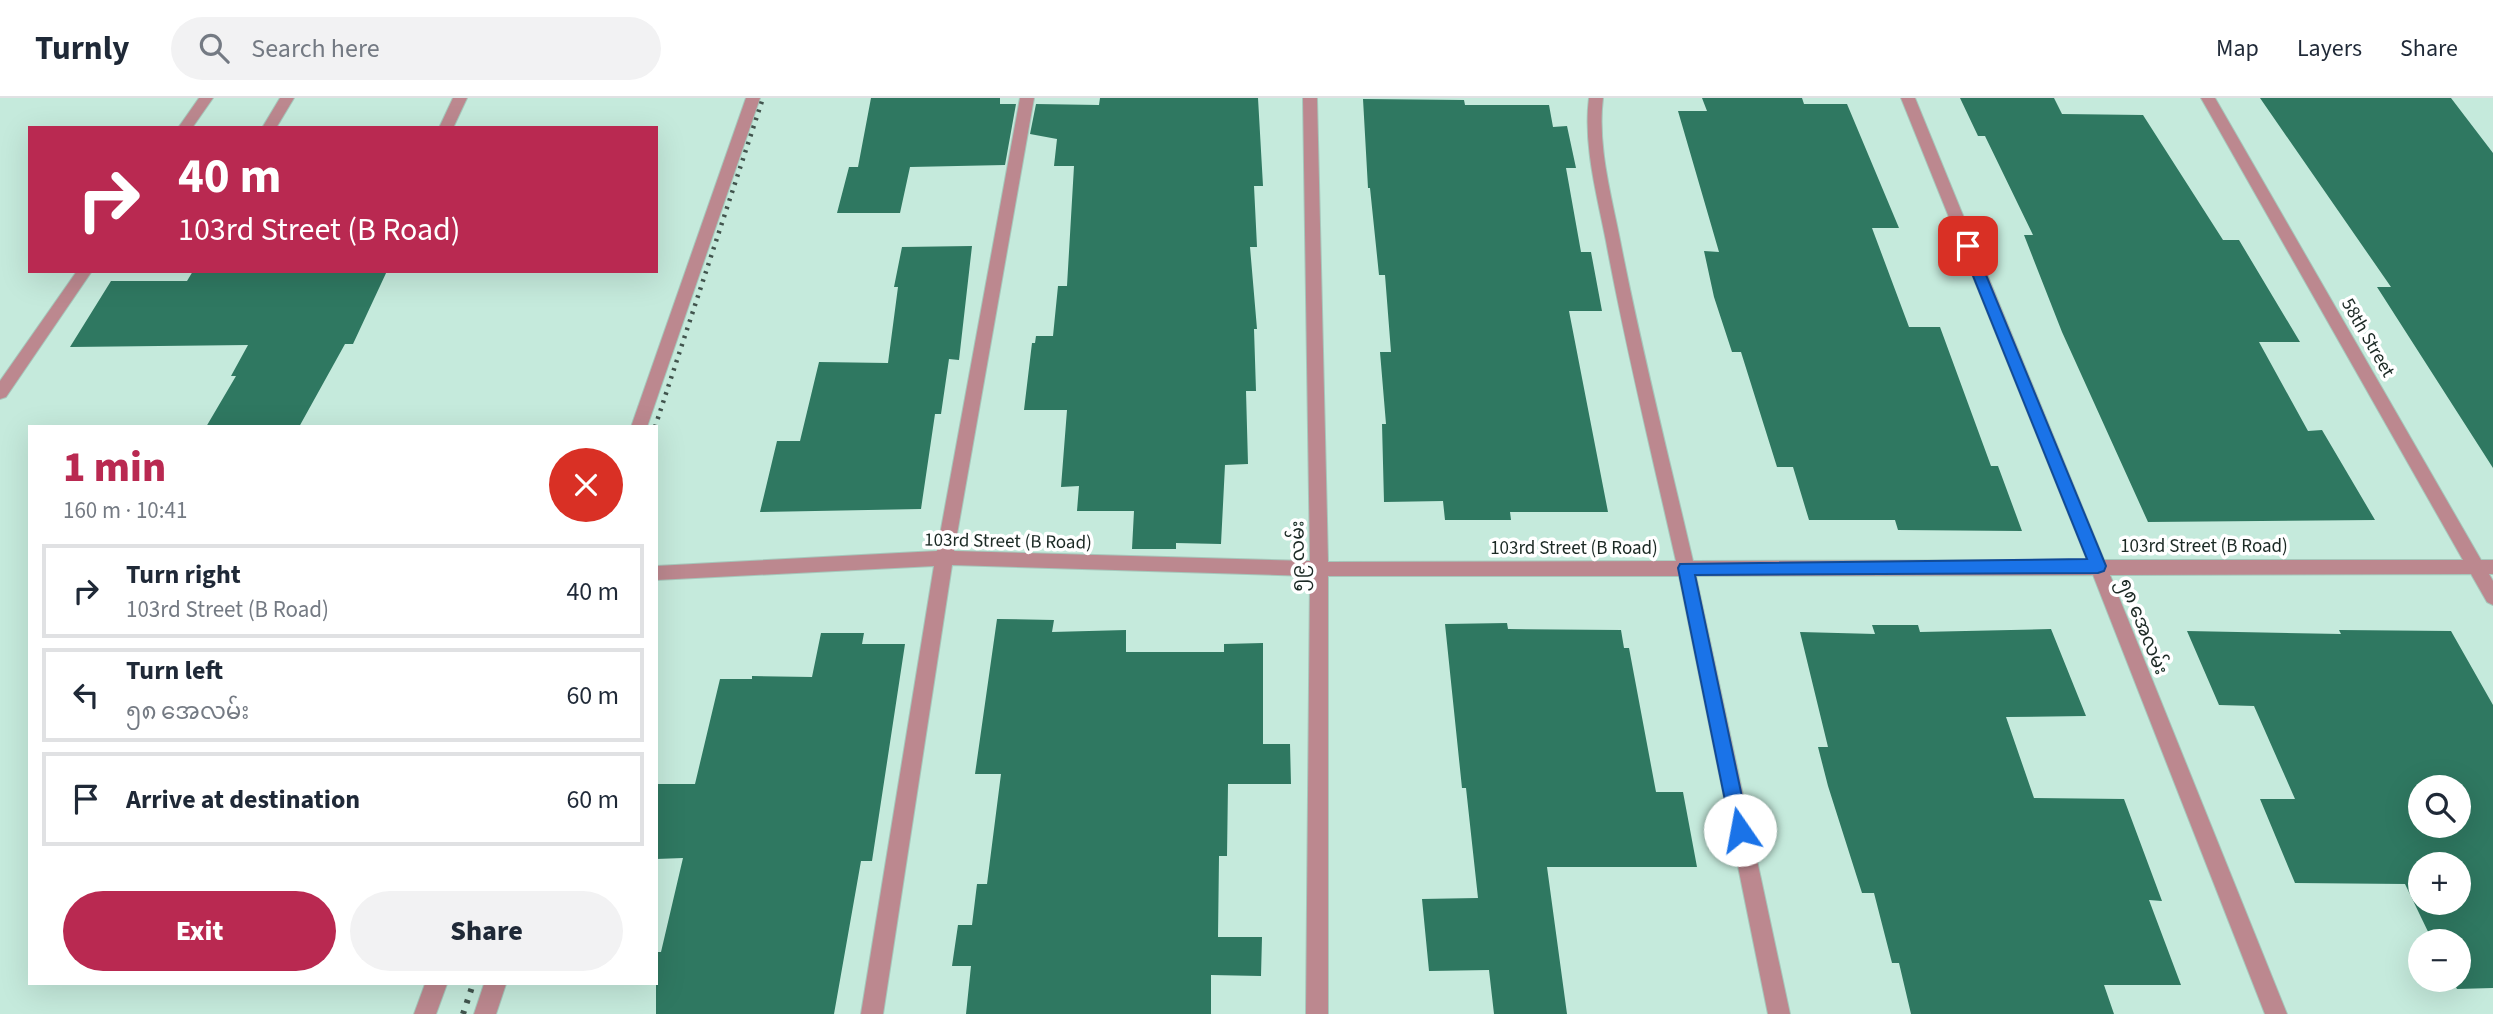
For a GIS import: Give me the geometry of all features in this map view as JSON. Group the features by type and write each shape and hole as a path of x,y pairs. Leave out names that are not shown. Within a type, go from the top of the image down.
{"street":[{"path":"186,126 206,98"},
{"path":"270,126 287,98"},
{"path":"447,126 460,98"},
{"path":"640,425 753,98"},
{"path":"872,1014 944,558 1027,98"},
{"name":"၅၉ လမ်း","path":"1310,98 1319,569 1317,1014"},
{"path":"1596,98 1594,115 1605,200 1623,294 1686,568 1779,1014"},
{"name":"၅၈ အေလမ်း","path":"1908,98 2276,1014"},
{"name":"58th Street","path":"2208,98 2484,567 2493,597"},
{"path":"0,393 84,273"},
{"name":"103rd Street (B Road)","path":"658,573 944,558 1319,569 2484,567"},
{"path":"425,1014 436,985"},
{"path":"485,1014 495,985"}],"building":[{"path":"871,98 1000,98 1000,104 1016,104 1005,165 910,167 900,213 837,213 849,167 858,167"},
{"path":"1100,98 1258,98 1263,186 1254,186 1257,247 1250,247 1257,329 1254,329 1256,391 1246,391 1248,464 1225,465 1221,544 1176,543 1176,549 1132,549 1134,511 1077,511 1079,486 1061,487 1067,410 1024,410 1032,343 1035,343 1036,336 1053,336 1058,286 1067,286 1074,166 1054,166 1057,139 1030,134 1036,104 1099,105"},
{"path":"1702,98 1802,98 1804,104 1847,104 1899,228 1872,228 1909,327 1940,327 1991,466 1998,466 2022,531 1898,530 1895,520 1809,520 1793,467 1777,467 1741,352 1732,352 1714,297 1704,251 1719,252 1678,111 1707,111"},
{"path":"1960,98 2054,98 2062,114 2143,115 2223,240 2239,240 2300,342 2259,342 2308,431 2322,430 2375,520 2148,522 2062,332 2024,235 2033,235 1985,136 1978,136"},
{"path":"2260,98 2451,98 2493,153 2493,468 2377,287 2391,287"},
{"path":"1363,99 1464,100 1465,105 1549,105 1553,127 1567,126 1576,168 1566,168 1581,252 1591,252 1602,311 1569,311 1608,512 1510,512 1511,520 1445,520 1443,501 1384,502 1382,424 1386,424 1380,352 1391,352 1385,275 1379,275 1368,188"},
{"path":"972,246 959,360 949,359 941,414 935,414 921,509 760,512 777,441 800,441 819,362 888,363 898,287 894,287 902,247"},
{"path":"192,273 386,273 353,344 345,344 300,425 207,425 236,376 231,376 248,345 70,347 111,281 187,281"},
{"path":"997,619 1054,620 1052,632 1126,630 1126,652 1224,652 1224,644 1263,643 1263,744 1290,744 1291,784 1228,784 1227,856 1219,856 1218,937 1262,937 1261,976 1211,975 1211,1014 966,1014 971,966 952,966 958,925 972,925 977,884 987,884 1001,774 975,774"},
{"path":"1507,623 1508,629 1621,630 1624,648 1629,648 1656,792 1683,792 1697,867 1547,867 1567,1014 1494,1014 1489,970 1429,971 1422,899 1478,898 1466,788 1462,788 1445,624"},
{"path":"1872,625 1918,625 1920,632 2051,629 2086,716 2006,717 2034,798 2124,799 2162,901 2149,900 2181,985 2104,985 2114,1014 1911,1014 1899,963 1892,963 1874,893 1862,893 1828,786 1818,747 1828,747 1800,632 1875,634"},
{"path":"2339,630 2451,631 2493,705 2493,988 2471,989 2471,929 2427,929 2420,915 2471,915 2471,852 2408,852 2408,890 2405,884 2295,883 2260,799 2295,799 2254,706 2219,705 2187,631 2341,634"},
{"path":"821,633 864,633 862,644 905,644 872,861 861,861 834,1014 656,1014 658,952 661,952 683,858 658,859 658,784 695,784 720,679 752,679 752,676 812,677"}],"railway":[{"path":"656,425 763,98"},
{"path":"463,1014 473,985"}],"route":[{"path":"1740,830 1686,568 2098,566 1968,246"}]}
